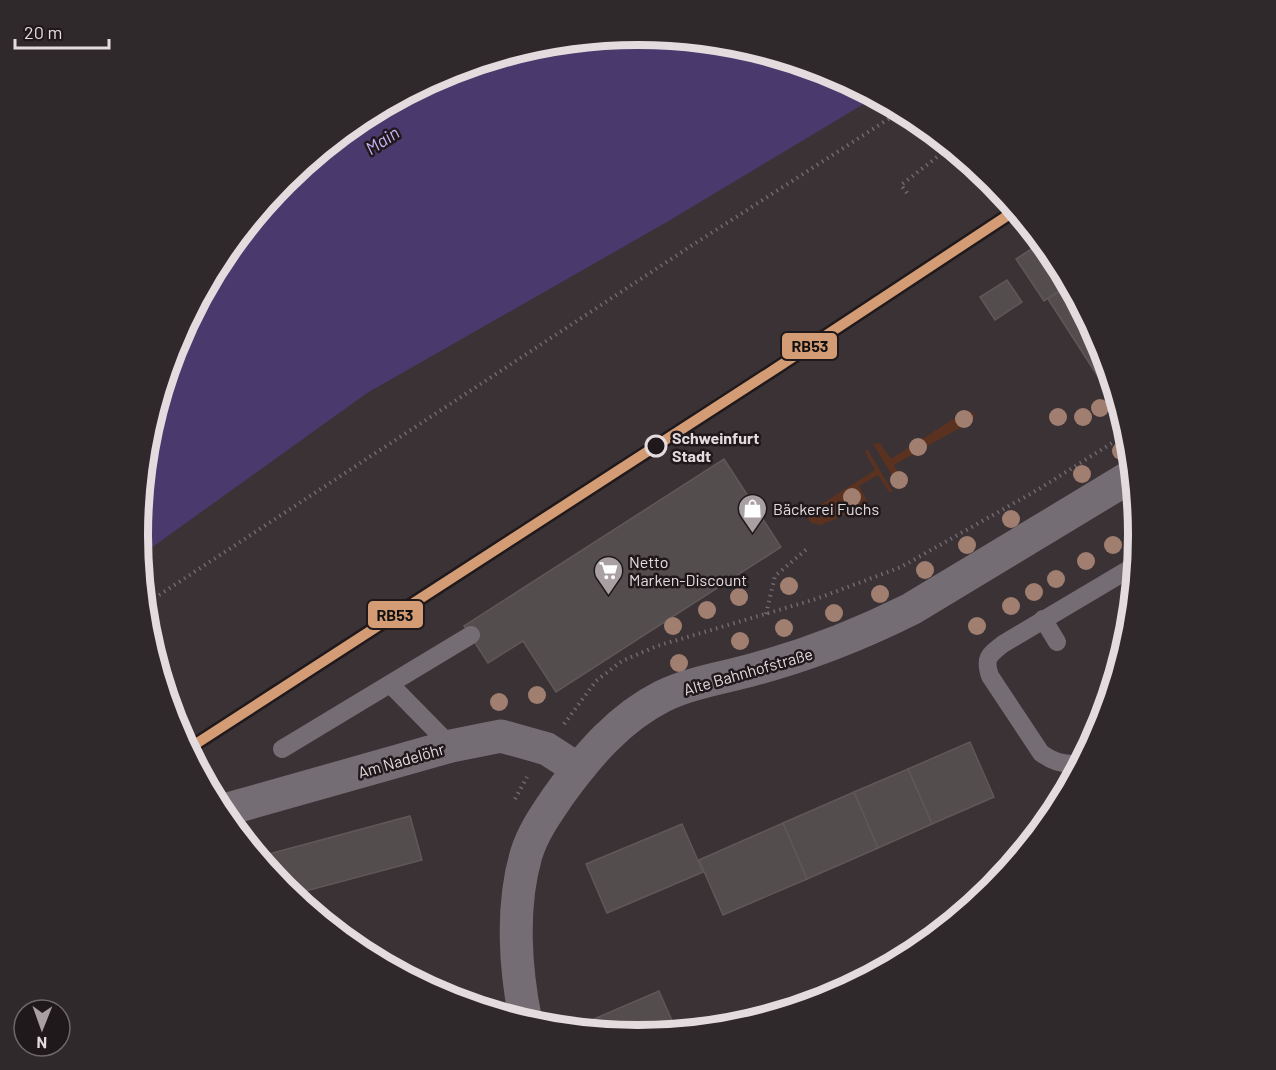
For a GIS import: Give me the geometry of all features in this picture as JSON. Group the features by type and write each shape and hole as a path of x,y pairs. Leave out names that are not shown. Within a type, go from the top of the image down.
{"street":[{"name":"Alte Bahnhofstraße","path":"524,1011 517,969 517,941 519,900 526,855 540,822 578,769 626,718 663,696 698,682 815,652 874,628 911,609 1125,479"},
{"name":"Am Nadelöhr","path":"232,808 451,746 501,736 547,749 578,769"}],"lane":[{"path":"1071,764 1052,761 1041,753 990,676 986,666 990,654 1003,644 1127,571"},
{"path":"1043,620 1058,642"},
{"path":"282,749 471,635"},
{"path":"390,684 451,746"}],"path":[{"path":"152,600 892,117"},
{"path":"907,193 901,185 943,152"},
{"path":"547,749 596,681 622,661 679,639 766,615 868,581 901,567 1039,489 1119,439"},
{"path":"766,615 775,576 808,548"}],"shaded area":[{"path":"966,411 975,415 972,421 894,465 903,481 903,486 900,488 873,444 880,443 891,459"},
{"path":"867,449 893,492 889,492 878,475 859,486 867,501 865,506 821,525 811,523 807,517 809,512 875,470 865,452"}],"water":[{"name":"Main","path":"638,45 702,49 734,54 796,71 826,82 867,102 667,222 367,393 148,550 149,503 157,439 185,347 214,290 249,237 292,189 340,146 393,111 450,82 511,62 574,49"}],"building":[{"path":"1034,247 1062,290 1044,301 1016,259"},
{"path":"1007,280 1022,302 995,320 980,297"},
{"path":"1062,290 1091,347 1105,386 1104,386 1048,299"},
{"name":"Netto Marken-Discount","path":"724,459 781,547 556,692 523,641 488,663 464,626"},
{"path":"970,742 994,797 932,824 908,769"},
{"path":"908,769 932,824 878,848 854,792"},
{"path":"854,792 878,848 807,879 783,823"},
{"path":"410,816 422,860 303,892 267,855"},
{"path":"783,823 807,879 723,915 699,860"},
{"path":"682,824 703,872 607,913 586,864"},
{"path":"659,991 673,1024 638,1025 587,1022"}],"transit line":[{"name":"RB53","path":"195,744 1008,215"}],"place":[{"name":"Schweinfurt Stadt","path":"656,446"},
{"name":"Bäckerei Fuchs","path":"752,534"},
{"name":"Netto Marken-Discount","path":"608,596"}]}
